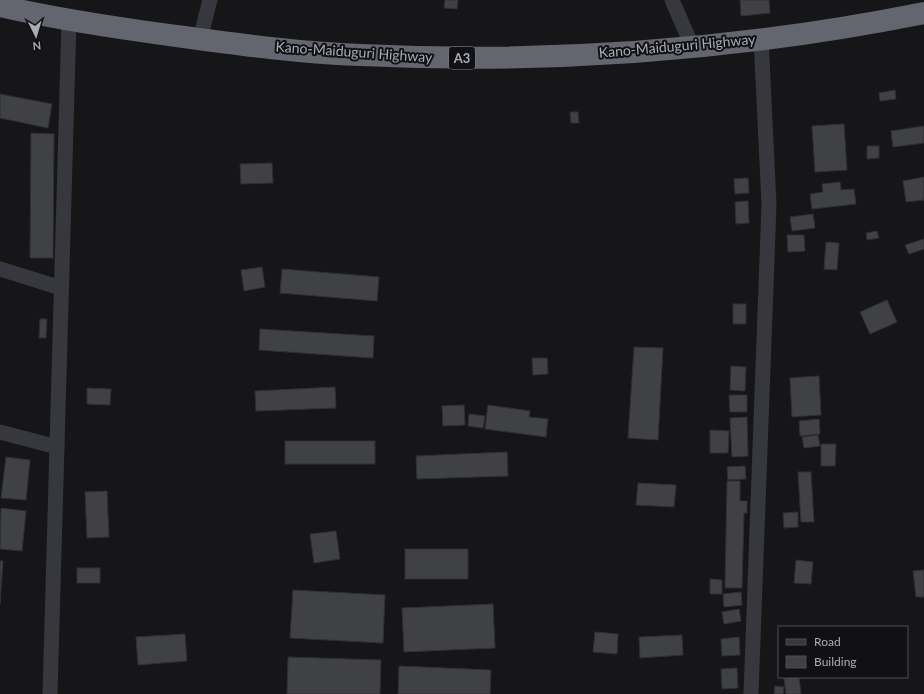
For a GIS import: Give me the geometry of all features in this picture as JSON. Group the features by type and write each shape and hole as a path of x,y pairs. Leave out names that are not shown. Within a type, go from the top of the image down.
{"highway":[{"name":"Kano-Maiduguri Highway","path":"0,6 69,20 200,39 359,55 460,58 556,56 692,46 873,23 924,13"}],"street":[{"path":"200,39 210,0"},
{"path":"672,0 692,46"},
{"path":"50,694 69,20"},
{"path":"751,694 769,204 761,38"},
{"path":"0,269 61,288"},
{"path":"0,432 57,447"}],"building":[{"path":"445,0 458,0 457,9 444,8"},
{"path":"740,0 769,0 770,13 741,16"},
{"path":"895,90 896,99 880,101 879,93"},
{"path":"0,94 52,104 48,128 0,118"},
{"path":"570,112 578,112 579,123 571,123"},
{"path":"844,124 847,170 815,172 812,126"},
{"path":"924,126 924,143 893,147 891,131"},
{"path":"31,133 54,134 53,258 30,258"},
{"path":"867,146 879,146 879,158 867,159"},
{"path":"272,163 273,183 241,184 240,164"},
{"path":"924,177 924,200 906,202 903,181"},
{"path":"748,178 749,193 735,194 734,179"},
{"path":"840,182 841,190 854,189 856,204 812,209 810,194 823,192 822,184"},
{"path":"748,201 749,223 736,224 735,202"},
{"path":"813,214 815,228 792,231 790,217"},
{"path":"877,231 879,238 867,240 866,233"},
{"path":"787,235 804,235 805,251 788,252"},
{"path":"924,239 924,249 909,254 905,245"},
{"path":"826,242 839,243 837,270 824,269"},
{"path":"262,267 265,287 244,291 241,270"},
{"path":"282,269 379,277 377,301 280,293"},
{"path":"887,300 897,322 870,334 860,312"},
{"path":"733,304 746,304 746,324 733,324"},
{"path":"40,319 47,319 46,338 39,338"},
{"path":"260,329 374,336 373,358 259,350"},
{"path":"634,347 663,348 658,440 628,438"},
{"path":"532,358 547,358 548,374 533,375"},
{"path":"731,366 746,367 745,391 730,390"},
{"path":"819,376 821,415 792,417 790,378"},
{"path":"335,387 336,408 256,411 255,391"},
{"path":"87,388 111,389 110,405 87,404"},
{"path":"729,395 747,395 747,412 730,412"},
{"path":"464,405 465,425 443,426 442,406"},
{"path":"488,405 530,411 529,417 548,419 546,437 485,429"},
{"path":"469,414 485,416 483,428 468,426"},
{"path":"747,417 748,456 732,457 730,418"},
{"path":"819,419 820,434 800,436 799,421"},
{"path":"710,430 729,431 728,453 710,453"},
{"path":"818,435 820,446 804,448 802,437"},
{"path":"285,441 375,441 375,464 285,464"},
{"path":"821,444 836,444 835,466 821,466"},
{"path":"507,452 508,476 417,479 416,456"},
{"path":"6,457 30,460 26,500 1,498"},
{"path":"745,466 746,479 728,480 727,467"},
{"path":"798,472 811,472 814,522 801,522"},
{"path":"727,481 740,481 740,501 747,501 747,513 744,513 742,588 725,588"},
{"path":"638,483 676,485 674,507 636,505"},
{"path":"107,491 109,537 87,538 85,492"},
{"path":"1,508 26,511 22,551 0,549"},
{"path":"798,512 798,527 784,528 783,513"},
{"path":"336,531 340,559 314,563 310,534"},
{"path":"405,549 468,549 468,579 405,579"},
{"path":"796,560 813,562 811,584 794,583"},
{"path":"0,561 3,561 0,604"},
{"path":"77,568 100,568 100,583 77,583"},
{"path":"924,570 924,597 916,597 913,571"},
{"path":"710,579 722,580 722,594 710,594"},
{"path":"293,590 385,595 383,643 290,638"},
{"path":"741,592 742,605 724,607 723,594"},
{"path":"493,604 495,648 404,652 402,608"},
{"path":"739,609 741,621 724,624 722,612"},
{"path":"595,632 618,634 617,654 593,652"},
{"path":"185,634 187,661 138,665 136,637"},
{"path":"682,635 683,655 640,658 639,637"},
{"path":"739,637 740,655 722,656 721,639"},
{"path":"288,657 381,660 380,694 287,694"},
{"path":"399,666 491,670 490,694 398,694"},
{"path":"737,668 738,688 722,689 721,669"},
{"path":"784,678 799,678 801,694 786,694"},
{"path":"775,686 784,687 783,694 774,694"}]}
